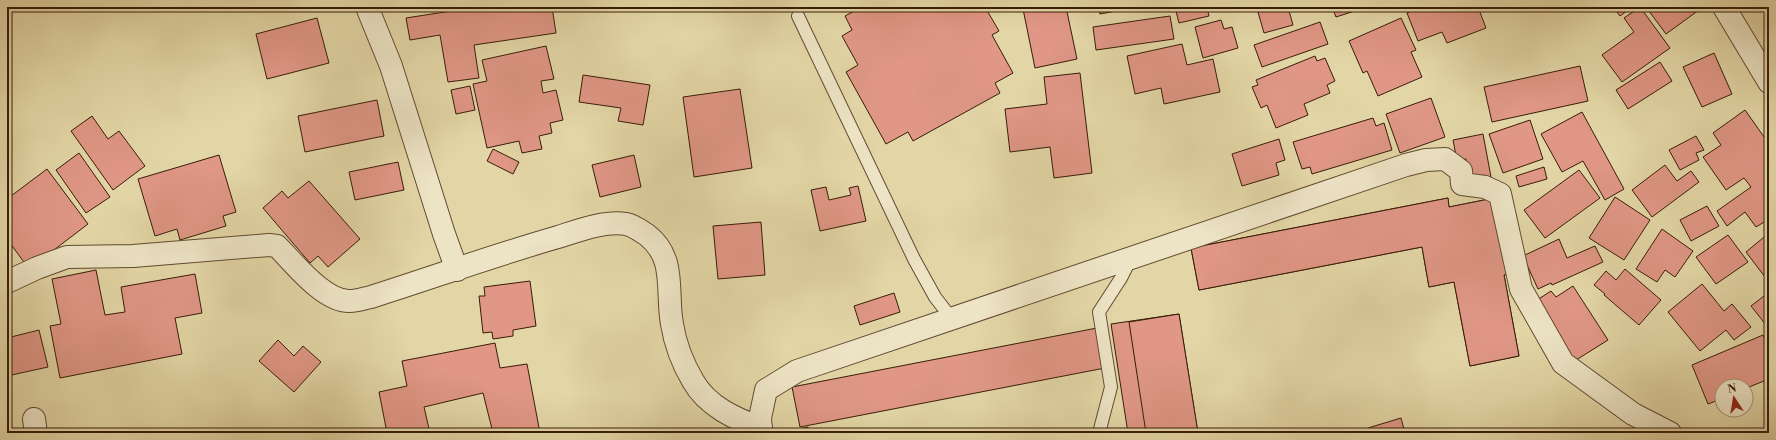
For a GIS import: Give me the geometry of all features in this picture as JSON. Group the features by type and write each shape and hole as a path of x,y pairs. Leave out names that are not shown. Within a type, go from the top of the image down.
{"street":[{"path":"367,7 391,66 444,234 457,270"},
{"path":"1724,7 1769,82"},
{"path":"761,431 760,418 766,390 797,371 1406,165 1426,160 1445,159 1461,171 1462,184 1485,187 1500,194 1521,289 1563,362 1633,414 1670,433"},
{"path":"7,282 37,268 67,257 133,256 269,245 277,246 321,290 340,300 350,301 371,297 457,270 517,249 598,225 626,224 641,231 654,241 663,253 668,268 672,324 679,351 693,382 709,401 736,419 761,431"}],"lane":[{"path":"798,16 914,260 935,297 952,319"},
{"path":"1099,433 1111,387 1099,312 1121,278 1132,257"}],"building":[{"path":"477,7 552,7 556,33 474,45 479,78 448,82 440,35 410,40 406,18"},
{"path":"862,7 985,7 999,31 992,35 1013,73 995,83 1000,93 913,141 908,132 886,144 846,72 858,65 842,36 852,30 845,16"},
{"path":"1032,7 1066,7 1077,59 1035,68 1023,9"},
{"path":"1098,7 1137,7 1100,14"},
{"path":"1175,7 1207,7 1209,16 1179,23"},
{"path":"1274,7 1288,7 1293,25 1264,33 1258,12"},
{"path":"1332,7 1367,7 1336,17"},
{"path":"1421,7 1478,7 1486,28 1447,43 1442,32 1418,41 1407,13"},
{"path":"1613,7 1632,7 1620,16"},
{"path":"1640,7 1670,48 1622,82 1602,55 1634,32 1624,18"},
{"path":"1646,7 1696,7 1699,10 1666,34"},
{"path":"1170,16 1174,39 1096,50 1093,27"},
{"path":"317,18 329,63 267,79 256,34"},
{"path":"1401,18 1416,50 1411,52 1422,77 1378,96 1367,71 1363,73 1349,41"},
{"path":"1221,20 1224,29 1232,27 1238,48 1203,58 1195,27"},
{"path":"1320,22 1328,44 1262,67 1254,45"},
{"path":"1182,44 1187,65 1213,59 1220,92 1164,104 1161,88 1135,94 1127,56"},
{"path":"546,46 554,79 541,81 543,93 556,90 563,120 550,123 552,133 539,136 542,149 522,153 519,141 487,148 473,84 487,81 482,60"},
{"path":"1714,53 1732,94 1702,107 1683,67"},
{"path":"1315,56 1317,61 1325,58 1335,81 1327,85 1330,93 1304,104 1308,115 1276,128 1267,105 1261,108 1252,87 1258,85 1256,80"},
{"path":"1660,62 1672,81 1628,109 1616,90"},
{"path":"1580,66 1588,101 1492,122 1484,87"},
{"path":"1080,73 1092,173 1054,178 1050,147 1010,152 1005,109 1047,104 1044,77"},
{"path":"583,75 650,85 643,125 618,121 621,108 579,102"},
{"path":"470,86 475,110 456,114 451,90"},
{"path":"740,89 752,168 694,177 683,97"},
{"path":"1431,98 1445,137 1400,153 1386,114"},
{"path":"377,100 384,136 305,152 298,116"},
{"path":"1745,110 1769,144 1769,219 1756,227 1745,212 1727,226 1717,211 1751,187 1744,178 1726,190 1703,157 1721,145 1713,133"},
{"path":"1582,112 1624,189 1605,200 1583,161 1562,172 1541,134"},
{"path":"92,116 108,139 119,131 145,166 113,190 71,131"},
{"path":"1373,118 1376,126 1384,123 1392,150 1312,174 1310,167 1302,169 1293,142"},
{"path":"1530,120 1543,159 1503,173 1489,134"},
{"path":"1483,134 1491,177 1469,182 1466,159 1457,161 1453,140"},
{"path":"1696,136 1704,150 1696,153 1699,160 1680,170 1669,150"},
{"path":"1279,139 1285,160 1276,163 1279,175 1242,186 1232,154"},
{"path":"493,149 519,162 513,174 487,161"},
{"path":"79,153 110,197 86,213 56,170"},
{"path":"219,155 236,212 223,216 226,226 180,240 177,229 155,236 138,179"},
{"path":"634,155 641,187 600,197 592,165"},
{"path":"398,162 404,190 355,200 349,172"},
{"path":"1665,165 1677,181 1691,171 1699,182 1652,217 1632,190"},
{"path":"1544,167 1547,179 1519,187 1516,176"},
{"path":"47,169 88,224 29,269 7,239 7,199"},
{"path":"1579,170 1600,198 1545,238 1524,210"},
{"path":"309,181 360,239 328,267 318,256 310,263 263,208 282,191 288,198"},
{"path":"858,186 866,221 820,231 811,190 826,187 829,200 851,195 849,188"},
{"path":"1615,197 1650,220 1624,260 1589,238"},
{"path":"1448,198 1449,207 1494,198 1508,274 1504,275 1519,356 1470,366 1454,282 1429,287 1422,247 1199,290 1191,248"},
{"path":"1448,198 1449,207 1494,198 1508,274 1504,275 1519,356 1470,366 1454,282 1429,287 1422,247 1199,290 1191,248"},
{"path":"1707,206 1719,226 1691,241 1680,220"},
{"path":"761,222 765,275 718,279 713,226"},
{"path":"1662,229 1693,251 1675,277 1665,270 1657,282 1636,269"},
{"path":"1769,233 1769,274 1765,277 1746,252"},
{"path":"1728,235 1748,262 1716,284 1696,257"},
{"path":"1559,239 1567,258 1595,246 1603,262 1552,285 1551,283 1538,289 1523,256"},
{"path":"1625,269 1661,300 1639,325 1594,285 1606,271 1616,280"},
{"path":"96,270 105,315 125,312 121,287 195,274 202,313 175,318 182,354 60,378 50,326 61,324 52,279"},
{"path":"530,281 536,326 513,330 513,336 493,339 492,332 483,333 479,296 485,296 484,287"},
{"path":"1702,284 1724,311 1732,304 1751,327 1734,340 1726,330 1700,351 1668,312"},
{"path":"1573,286 1608,340 1573,362 1534,302 1551,291 1556,297"},
{"path":"1769,292 1769,322 1766,325 1751,306"},
{"path":"894,293 900,312 860,325 854,306"},
{"path":"1179,314 1198,433 1128,433 1111,324"},
{"path":"1179,314 1198,433 1146,433 1129,322"},
{"path":"1097,328 1105,368 800,427 792,387"},
{"path":"39,330 48,367 7,376 7,338"},
{"path":"1763,335 1769,350 1769,379 1754,385 1754,378 1714,378 1714,402 1708,404 1692,365"},
{"path":"278,340 294,356 303,346 321,362 294,392 259,361"},
{"path":"495,343 500,368 527,364 540,433 493,433 483,393 424,407 430,433 387,433 379,392 407,386 402,361"},
{"path":"1401,418 1405,433 1369,433 1368,428"},
{"path":"808,427 809,433 782,433"}]}
